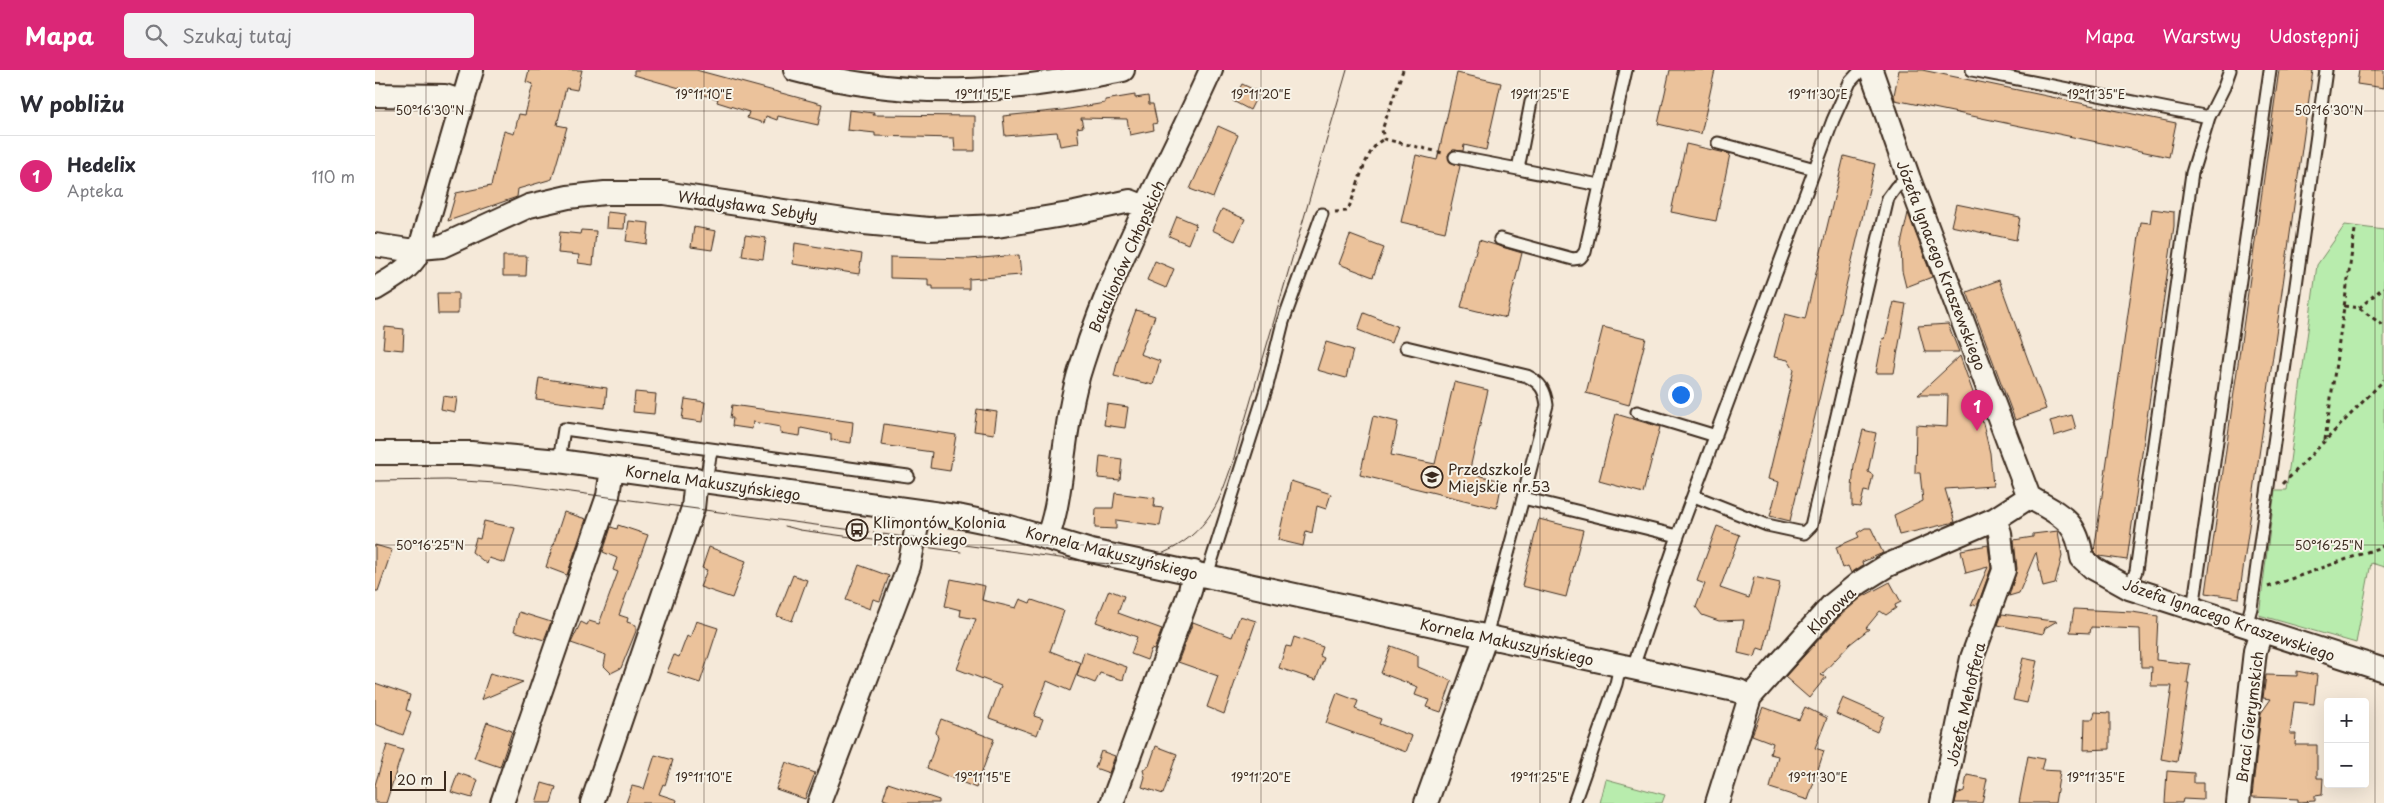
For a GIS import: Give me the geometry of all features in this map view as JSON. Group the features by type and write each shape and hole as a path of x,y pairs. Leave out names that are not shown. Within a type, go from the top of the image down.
{"street":[{"path":"375,289 410,266 417,258 472,70"},
{"path":"795,70 833,80 880,88 944,91 1011,88 1063,82 1123,70"},
{"name":"Batalionów Chłopskich","path":"1047,538 1057,503 1075,384 1099,310 1145,207 1185,128 1211,70"},
{"name":"Józefa Ignacego Kraszewskiego","path":"1871,70 1909,179 2029,497 2062,516 2074,528 2080,541 2082,558 2093,568 2129,588 2384,670"},
{"path":"375,95 445,96 463,102"},
{"name":"Władysława Sebyły","path":"375,245 408,250 442,246 529,206 568,197 605,193 664,193 864,223 929,229 997,226 1075,213 1130,201 1145,207"},
{"name":"Kornela Makuszyńskiego","path":"375,453 471,453 559,461 984,521 1091,551 1626,666 1739,691 1750,696"},
{"path":"503,803 608,496 612,468"},
{"path":"592,803 701,480"},
{"name":"Klonowa","path":"1717,803 1750,696 1832,605 1859,583 1888,566 1995,519 2029,497"},
{"path":"819,803 909,566 920,511"},
{"name":"Józefa Mehoffera","path":"1942,803 1972,658 2004,570 2000,533 1995,519"},
{"path":"1112,803 1190,591 1200,574"},
{"name":"Braci Gierymskich","path":"2238,803 2255,651 2253,629"},
{"path":"1426,803 1486,636"}],"lane":[{"path":"1500,239 1573,259 1579,258 1585,252 1626,70"},
{"path":"1574,803 1616,684 1626,666 1694,496 1815,169 1847,90 1861,70"},
{"path":"1972,70 2209,117"},
{"path":"2129,588 2135,571 2192,173 2209,117 2230,70"},
{"path":"2193,609 2270,70"},
{"path":"2253,629 2253,592 2326,70"},
{"path":"1518,169 1531,102"},
{"path":"1718,143 1815,169"},
{"path":"1455,157 1599,185"},
{"path":"1694,496 1767,525 1804,533 1811,526 1888,198 1896,187 1909,179"},
{"path":"1200,574 1267,386 1283,322 1322,214"},
{"path":"1406,346 1527,376 1539,382 1545,392 1547,405 1486,636"},
{"path":"1637,412 1716,436"},
{"path":"559,461 563,429 908,476"},
{"path":"701,480 711,450"},
{"path":"1523,498 1678,536"}],"path":[{"path":"1383,139 1381,130 1403,70"},
{"path":"1322,214 1347,210 1353,200 1369,154 1375,143 1383,139 1434,150 1455,157"},
{"path":"2325,440 2355,230"},
{"path":"2359,308 2384,287"},
{"path":"2344,306 2359,308 2384,326"},
{"path":"2265,502 2384,380"},
{"path":"2253,592 2384,546"}],"green space":[{"path":"2345,225 2384,230 2384,567 2371,563 2356,643 2259,615 2275,490 2286,490 2317,265"},
{"path":"1606,779 1665,795 1662,803 1600,803"}],"building":[{"path":"529,70 582,70 577,90 566,88 557,125 567,127 552,179 518,189 517,197 448,221 456,193 491,186 504,131 514,134 519,114 525,115 533,84 526,82"},
{"path":"634,70 696,70 822,104 818,125 778,116 777,120 766,116 764,123 747,118 749,112 717,102 718,99 634,75"},
{"path":"1670,70 1715,70 1701,134 1658,124"},
{"path":"1899,70 1922,70 2176,123 2169,157 1895,100 1894,95"},
{"path":"2279,70 2313,70 2239,598 2206,593"},
{"path":"2359,70 2384,70 2384,88 2357,84"},
{"path":"1457,73 1501,83 1486,150 1464,145 1463,151 1453,150 1448,155 1450,162 1460,166 1445,232 1401,222 1416,155 1437,160"},
{"path":"1242,84 1259,92 1250,110 1233,101"},
{"path":"1135,95 1135,98 1148,96 1149,104 1153,104 1157,123 1153,124 1154,130 1130,135 1127,119 1081,118 1083,127 1077,128 1079,143 1060,146 1057,132 1005,136 1003,116 1063,110 1105,103 1105,100"},
{"path":"849,110 874,113 873,115 975,116 975,151 955,151 954,138 875,136 875,133 847,130"},
{"path":"1218,126 1238,135 1213,198 1190,189"},
{"path":"1686,144 1730,154 1716,221 1671,212"},
{"path":"1844,156 1875,164 1790,521 1770,516 1779,482 1768,479 1794,370 1788,360 1774,357 1785,314 1805,319"},
{"path":"1956,204 2020,217 2016,240 1951,226"},
{"path":"1222,209 1245,219 1235,241 1212,230"},
{"path":"2152,209 2174,212 2174,226 2127,560 2099,556 2094,552 2141,222 2150,223"},
{"path":"607,212 625,214 624,229 606,228"},
{"path":"1908,213 1932,277 1906,287 1902,271 1901,244"},
{"path":"1177,216 1196,224 1188,244 1169,236"},
{"path":"629,221 649,223 647,244 626,241"},
{"path":"694,227 716,231 712,250 691,247"},
{"path":"581,230 596,231 593,265 578,263 579,255 558,253 560,232 580,234"},
{"path":"745,235 766,238 763,259 742,256"},
{"path":"1350,235 1384,248 1373,277 1339,264"},
{"path":"1479,240 1522,253 1506,318 1461,307"},
{"path":"795,243 862,254 859,274 793,264"},
{"path":"1019,255 1021,275 969,279 969,289 933,289 933,286 928,286 928,279 890,278 890,257 969,259"},
{"path":"503,256 527,256 526,276 503,276"},
{"path":"1155,261 1174,269 1166,288 1147,280"},
{"path":"1999,280 2046,409 2015,420 1967,292"},
{"path":"437,293 458,293 458,314 438,314"},
{"path":"1894,302 1906,304 1894,373 1876,373 1883,338 1885,339"},
{"path":"1136,310 1155,316 1140,354 1160,361 1153,385 1114,376 1119,355"},
{"path":"1364,313 1397,326 1391,343 1358,330"},
{"path":"1948,324 1959,352 1925,352 1918,326"},
{"path":"385,327 404,329 403,350 383,348"},
{"path":"1603,327 1646,338 1629,405 1586,393"},
{"path":"1326,342 1353,350 1346,378 1317,370"},
{"path":"1960,356 1981,415 1990,453 1993,486 1945,489 1955,522 1899,535 1894,515 1923,501 1920,473 1915,473 1916,425 1947,427 1948,395 1918,395"},
{"path":"539,378 607,388 605,408 536,399"},
{"path":"1454,382 1488,390 1469,473 1502,481 1497,508 1360,475 1373,416 1398,422 1391,455 1435,464"},
{"path":"635,392 656,394 654,414 633,412"},
{"path":"443,396 457,398 455,412 441,409"},
{"path":"685,399 705,402 702,422 682,419"},
{"path":"1107,404 1128,407 1125,428 1104,425"},
{"path":"732,405 853,422 851,443 831,440 831,434 801,428 800,436 780,433 780,427 753,422 752,429 732,426 733,418 730,418"},
{"path":"977,409 997,412 994,434 974,431"},
{"path":"1616,414 1660,427 1643,493 1599,481"},
{"path":"2072,415 2076,429 2054,436 2050,421"},
{"path":"884,424 956,435 950,471 930,468 932,452 881,445"},
{"path":"1863,430 1876,433 1868,472 1873,475 1869,492 1864,491 1860,507 1852,506 1852,488 1854,465"},
{"path":"1100,456 1122,459 1120,480 1098,478"},
{"path":"1291,481 1331,494 1326,509 1317,506 1312,533 1306,531 1303,546 1278,540"},
{"path":"1115,493 1155,498 1154,507 1163,508 1160,526 1116,520 1116,529 1095,528 1096,508 1113,508"},
{"path":"564,512 586,519 567,575 546,567"},
{"path":"1539,519 1583,530 1566,597 1522,586"},
{"path":"484,521 515,528 505,563 489,558 487,564 472,552 476,538 480,539"},
{"path":"618,525 648,535 619,615 628,618 627,622 636,625 636,631 621,668 611,673 604,666 606,655 571,643 581,622 587,625 589,621 599,624 618,572 613,570 617,558 603,552 611,527 617,529"},
{"path":"1717,526 1740,535 1720,588 1749,598 1754,577 1780,583 1764,650 1758,648 1755,657 1738,653 1744,620 1719,621 1702,615 1696,607 1705,584 1697,581"},
{"path":"1865,528 1871,528 1883,553 1862,562 1863,565 1851,573 1848,566 1843,568 1836,547 1859,537 1857,533"},
{"path":"2058,531 2062,556 2055,584 2043,587 2036,552 2019,593 2009,596 2017,569 2014,540 2033,537 2033,534"},
{"path":"375,545 392,550 378,591 375,591"},
{"path":"1988,545 1991,568 1978,604 1971,606 1988,567 1966,573 1961,550"},
{"path":"709,547 746,561 732,598 700,587 707,570 702,568"},
{"path":"859,565 889,576 880,601 873,599 870,609 846,600"},
{"path":"793,575 807,580 792,621 777,616"},
{"path":"951,579 985,586 982,600 1016,608 1020,599 1030,603 1032,600 1064,611 1050,651 1081,663 1070,691 1047,681 1034,716 1043,719 1037,735 989,718 1001,686 957,669 976,619 960,616 961,610 945,606"},
{"path":"1890,582 1901,602 1895,605 1896,608 1886,615 1880,611 1866,628 1869,629 1850,644 1821,675 1826,677 1809,698 1785,677 1841,615 1862,597"},
{"path":"1109,590 1124,596 1118,613 1162,629 1154,650 1151,649 1147,660 1131,654 1137,637 1096,622"},
{"path":"2074,609 2132,612 2158,616 2156,660 2190,664 2187,684 2189,684 2177,762 2161,759 2172,686 2151,686 2152,667 2141,667 2140,629 2091,627 2090,633 2070,632"},
{"path":"519,612 551,622 544,640 514,631"},
{"path":"2002,614 2057,621 2045,628 2043,634 1998,625"},
{"path":"1240,616 1256,621 1224,714 1207,707 1218,676 1178,662 1193,622 1232,637"},
{"path":"696,621 718,628 700,683 667,672 674,655 679,657 687,636 690,638"},
{"path":"1294,637 1323,647 1320,656 1324,658 1316,680 1279,668 1286,646 1291,647"},
{"path":"1391,646 1418,656 1418,667 1452,681 1441,712 1426,707 1429,700 1415,695 1418,687 1381,673"},
{"path":"1084,652 1127,667 1123,680 1100,673 1095,683 1077,676"},
{"path":"2023,658 2037,661 2027,703 2013,700"},
{"path":"2297,671 2317,675 2314,704 2294,702 2290,734 2296,734 2295,745 2317,745 2317,778 2323,778 2322,795 2315,796 2315,801 2298,802 2298,799 2252,797 2261,713 2271,699 2263,698 2266,675 2297,676"},
{"path":"490,673 523,682 481,700"},
{"path":"375,683 410,695 406,710 411,712 403,735 375,724"},
{"path":"1337,693 1358,701 1355,709 1381,719 1379,724 1412,736 1406,752 1326,723"},
{"path":"1843,698 1884,716 1877,732 1836,714"},
{"path":"1763,707 1799,720 1805,707 1827,718 1815,748 1824,751 1808,800 1770,788 1778,756 1770,754 1773,743 1752,735"},
{"path":"2095,712 2110,713 2110,749 2084,750 2085,719 2093,719"},
{"path":"941,719 994,739 976,788 927,768 938,738 936,732"},
{"path":"487,722 512,731 500,767 474,758"},
{"path":"387,745 403,750 386,803 375,803 375,785"},
{"path":"1156,746 1177,754 1163,794 1142,787 1145,777 1143,770 1149,766"},
{"path":"1101,751 1115,756 1109,773 1095,768"},
{"path":"655,755 673,760 665,785 663,784 659,794 677,800 676,803 626,803 632,786 644,789"},
{"path":"2028,756 2044,759 2041,770 2060,771 2055,803 2019,803"},
{"path":"786,762 815,773 805,799 776,789"},
{"path":"2167,771 2194,773 2194,783 2203,783 2203,800 2183,799 2182,803 2165,803"},
{"path":"458,773 478,780 472,798 451,792"},
{"path":"1967,775 1987,779 1982,803 1955,803 1957,794 1964,791"},
{"path":"542,783 556,787 551,803 536,803"},
{"path":"888,783 939,800 939,803 894,803 883,799"}],"tram line":[{"path":"375,481 447,480 512,484 1097,563 1114,564 1130,562 1162,554 1190,537 1202,526 1215,507 1223,489 1232,465 1347,70"},
{"path":"785,526 800,530 961,552"}],"place":[{"name":"Hedelix","path":"1977,431"},
{"name":"Przedszkole Miejskie nr.53","path":"1432,477"},
{"name":"Klimontów Kolonia Pstrowskiego","path":"857,530"}]}
